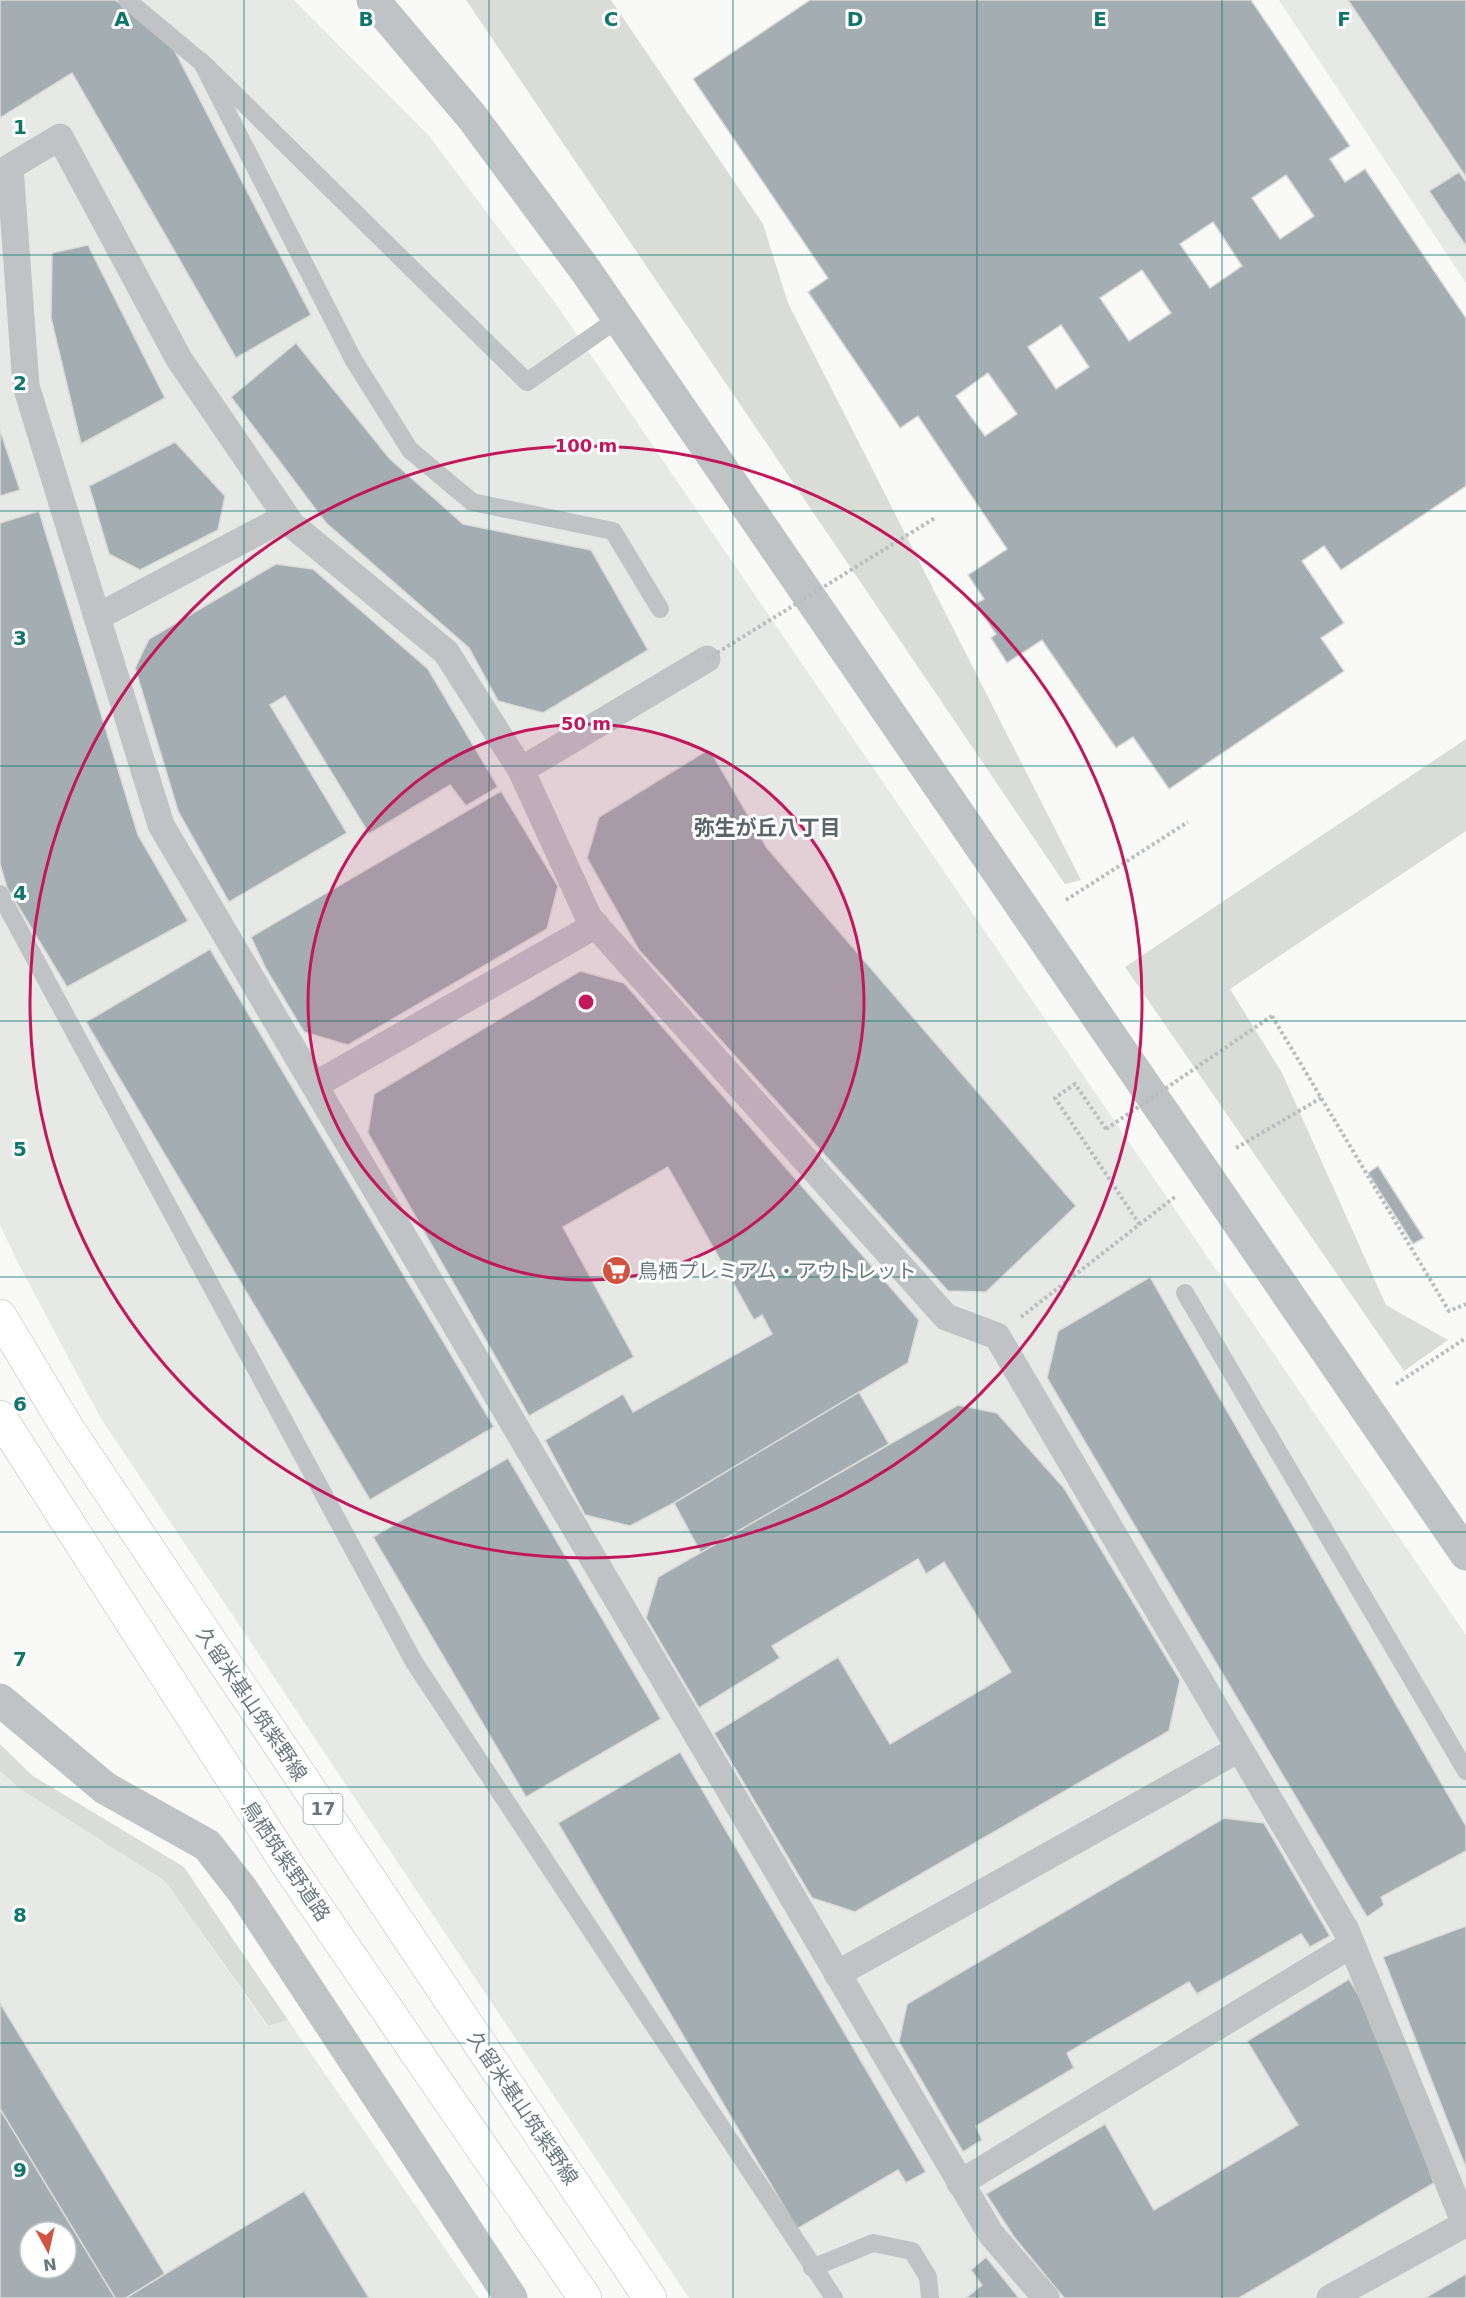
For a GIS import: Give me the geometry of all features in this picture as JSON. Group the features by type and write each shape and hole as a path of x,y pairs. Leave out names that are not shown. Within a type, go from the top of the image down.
{"main road":[{"name":"久留米基山筑紫野線","path":"0,1316 68,1429 650,2298"},
{"name":"鳥栖筑紫野道路","path":"0,1417 289,1867 585,2298"}],"street":[{"path":"373,0 472,117 619,318 1466,1554"},
{"path":"1046,2298 991,2234 960,2183 161,825 26,386 10,166 60,136 179,359 286,517 292,525 446,652 521,770 590,918 946,1317 997,1336 1346,1930 1465,2224 1330,2298"},
{"path":"97,617 286,517"},
{"path":"521,770 707,659"},
{"path":"315,1085 596,925"},
{"path":"0,1700 105,1788 207,1845 243,1891 511,2298"},
{"path":"837,1974 1239,1749"},
{"path":"960,2183 1352,1945"}],"lane":[{"path":"127,0 201,61 527,382 619,318"},
{"path":"201,61 353,359 410,450 472,502 613,531 660,609"},
{"path":"0,894 414,1662 812,2268 834,2298"},
{"path":"1185,1293 1466,1771"},
{"path":"812,2268 873,2243 912,2251 928,2277 930,2298"}],"path":[{"path":"707,659 935,518"},
{"path":"1066,900 1188,822"},
{"path":"1140,1225 1055,1098 1075,1084 1106,1129 1272,1016 1449,1311 1466,1304"},
{"path":"1236,1148 1321,1098"},
{"path":"997,1336 1176,1197"},
{"path":"1396,1384 1466,1338"}],"shaded area":[{"path":"0,0 294,0 429,136 556,304 1466,1635 1466,2298 689,2298 100,1417 0,1225"},
{"path":"466,0 611,0 763,224 788,303 1081,880 1065,884"},
{"path":"1279,0 1466,0 1466,283"},
{"path":"1466,739 1466,831 1230,989 1282,1073 1386,1305 1448,1340 1404,1371 1125,967"},
{"path":"0,1744 33,1776 184,1867 288,2020 268,2026 165,1881 20,1789 0,1771"},
{"path":"0,1771 20,1789 165,1881 267,2026 288,2020 479,2298 0,2298"}],"building":[{"path":"0,0 115,0 166,34 311,315 236,358 72,73 0,118"},
{"path":"810,0 1251,0 1350,146 1330,159 1345,182 1365,169 1466,318 1466,486 1341,570 1324,546 1302,561 1344,623 1321,638 1344,671 1169,789 1133,737 1116,748 1042,640 1007,663 991,638 996,634 975,604 984,599 968,575 1007,549 918,416 900,428 808,292 828,278 693,79","holes":["1286,175 1314,216 1280,239 1252,198","1213,222 1242,266 1210,288 1180,244","1142,270 1171,313 1129,341 1100,298","1061,325 1089,367 1056,389 1028,347","988,373 1017,414 985,436 956,396"]},
{"path":"1348,0 1466,0 1466,177"},
{"path":"1459,172 1466,182 1466,246 1429,191"},
{"path":"88,245 165,398 81,444 51,318 52,253"},
{"path":"296,343 390,459 463,524 591,550 648,650 543,713 498,701 469,648 326,523 231,397"},
{"path":"0,430 20,490 0,496"},
{"path":"175,442 225,496 218,530 140,570 109,554 89,486"},
{"path":"39,511 138,835 188,921 67,987 7,888 0,864 0,523"},
{"path":"276,564 313,569 428,669 498,787 466,806 450,785 369,834 285,696 270,705 347,833 229,902 178,811 135,668 149,639"},
{"path":"706,751 711,752 767,848 1076,1206 986,1292 948,1291 639,950 587,858 599,817"},
{"path":"501,791 558,886 547,929 348,1045 304,1032 266,969 251,937"},
{"path":"210,949 494,1427 370,1500 86,1022"},
{"path":"580,971 624,983 919,1320 908,1363 674,1503 630,1526 585,1515 545,1440 623,1394 633,1412 772,1334 762,1315 754,1320 668,1167 563,1227 634,1357 529,1416 368,1133 374,1094"},
{"path":"1378,1166 1424,1238 1413,1244 1368,1173"},
{"path":"1150,1277 1466,1826 1466,1851 1381,1897 1384,1905 1367,1917 1047,1378 1058,1331"},
{"path":"859,1392 889,1444 701,1553 674,1503"},
{"path":"958,1405 997,1413 1064,1488 1180,1680 1169,1731 855,1912 812,1898 714,1733 838,1657 890,1744 1011,1672 944,1562 926,1574 918,1559 772,1646 780,1658 699,1708 646,1618 658,1577"},
{"path":"508,1458 661,1719 526,1797 373,1537"},
{"path":"680,1752 926,2172 906,2183 898,2170 797,2229 558,1823"},
{"path":"1224,1818 1264,1823 1330,1936 1310,1947 1301,1934 1197,1994 1189,1982 1067,2053 1074,2068 976,2126 982,2140 963,2152 899,2042 907,2004"},
{"path":"1466,1926 1466,2168 1383,1957"},
{"path":"1349,1979 1379,2029 1434,2183 1239,2298 1064,2298 1014,2237 986,2194 1105,2124 1154,2210 1298,2125 1247,2041"},
{"path":"0,2003 165,2274 126,2298 115,2298 78,2237 78,2220 68,2220 0,2109"},
{"path":"0,2109 68,2220 18,2220 18,2280 78,2280 78,2237 115,2298 0,2298"},
{"path":"304,2191 369,2298 126,2298 165,2274"},
{"path":"986,2257 1019,2298 966,2298 982,2285 971,2270"},
{"path":"1466,2274 1466,2298 1425,2298"}],"place":[{"name":"鳥栖プレミアム・アウトレット","path":"617,1271"}],"district":[{"name":"弥生が丘八丁目","path":"767,828"}]}
